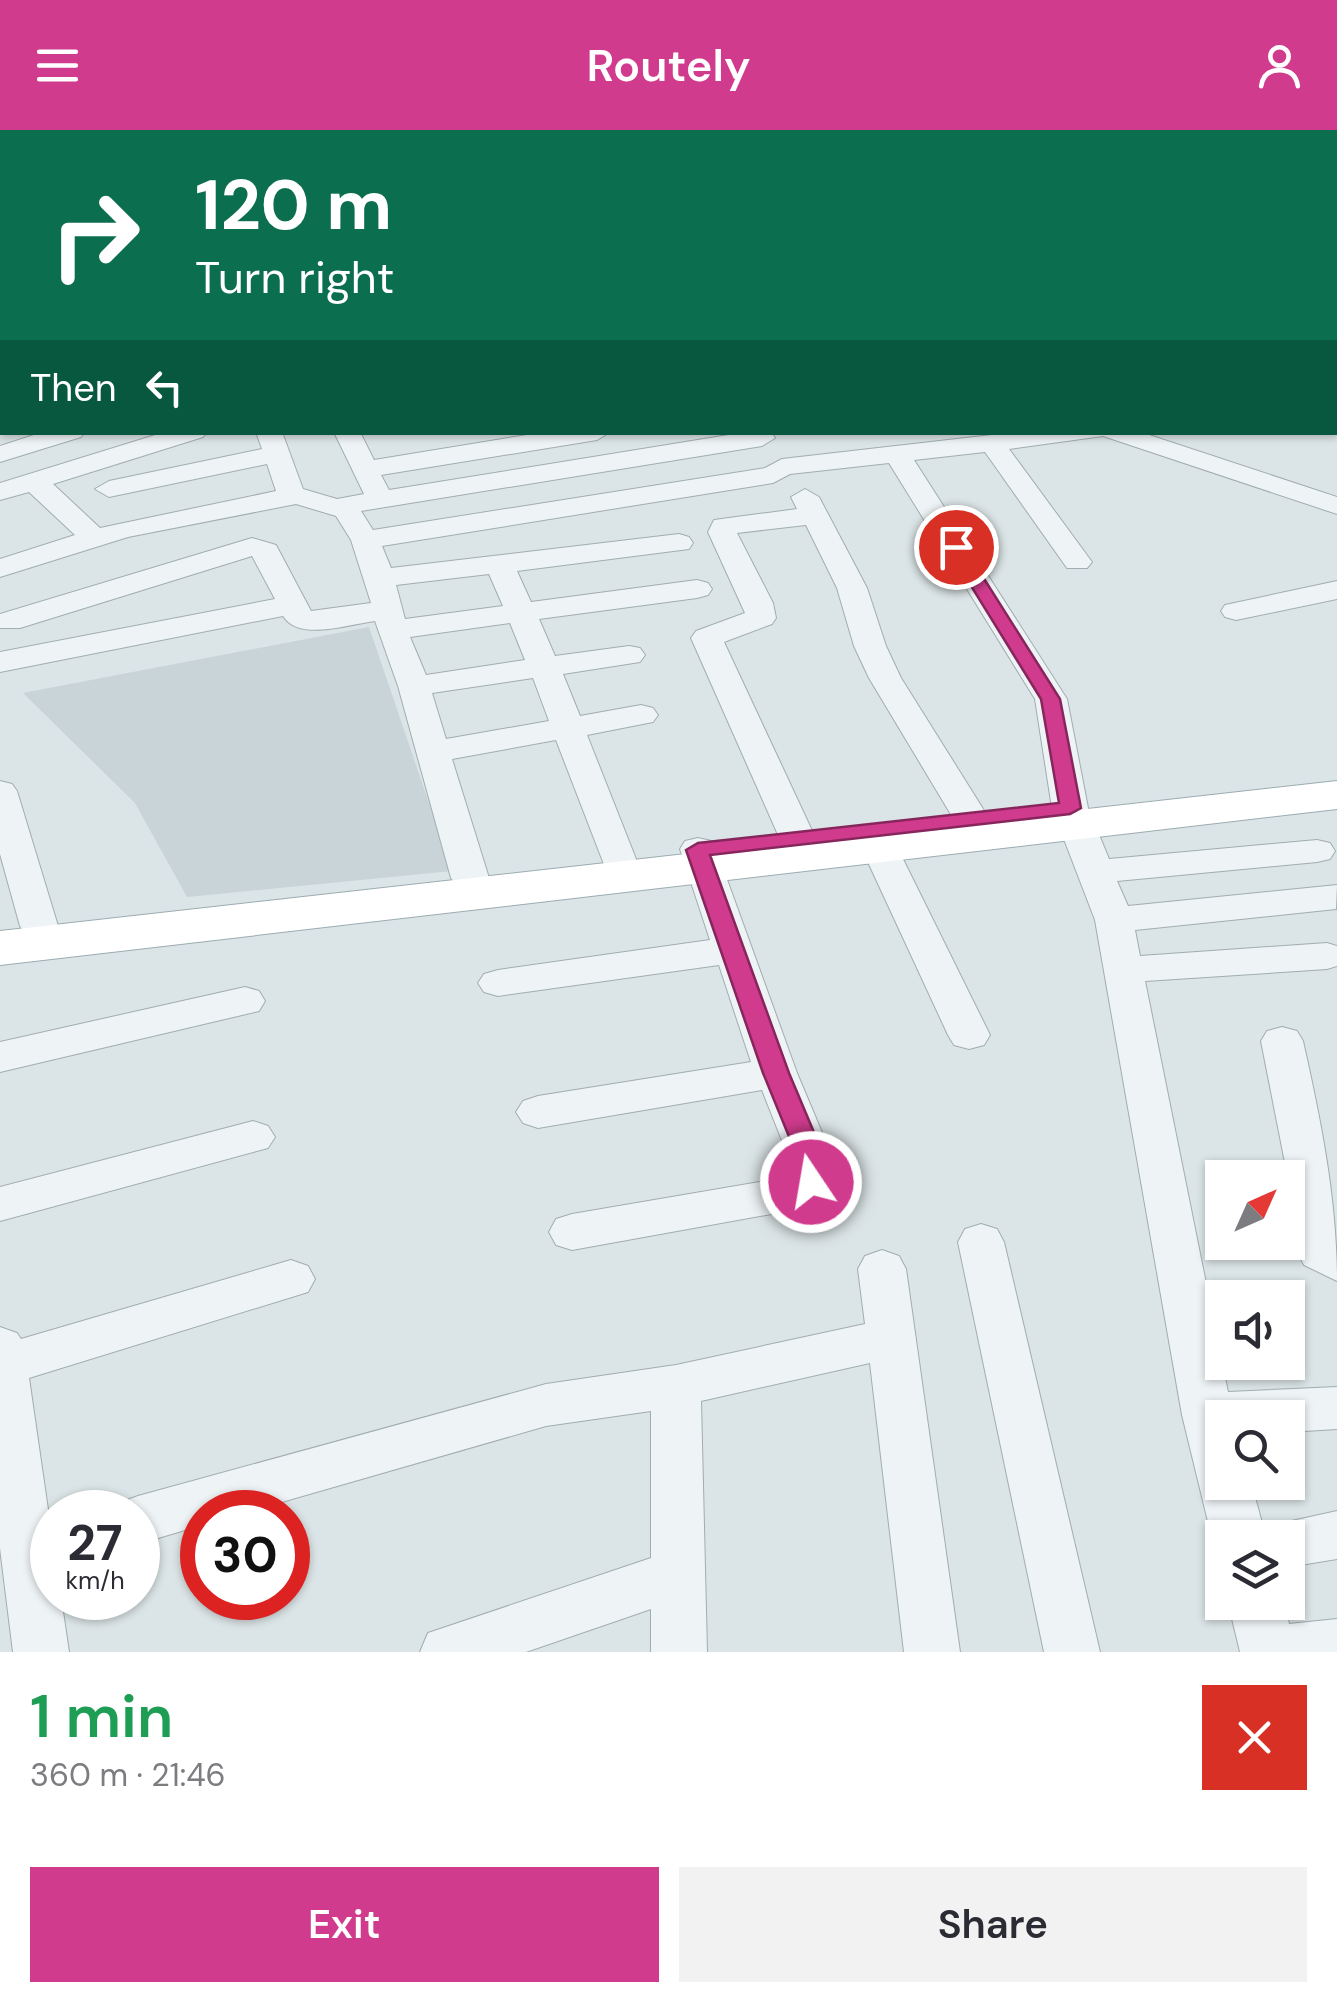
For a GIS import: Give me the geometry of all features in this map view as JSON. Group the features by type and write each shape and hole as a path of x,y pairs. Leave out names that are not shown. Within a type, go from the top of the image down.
{"main road":[{"path":"13,935 618,859 878,847 1337,778"},
{"path":"13,935 700,858 797,837 972,820 1337,795"}],"street":[{"path":"712,130 723,130"},
{"path":"0,454 62,435"},
{"path":"0,492 184,435"},
{"path":"349,435 379,499"},
{"path":"414,435 426,460"},
{"path":"366,469 426,460 484,441 559,435"},
{"path":"0,568 93,537 294,496 340,506 760,435 782,467"},
{"path":"365,540 773,474 782,467 1070,435"},
{"path":"1121,435 1337,506"},
{"path":"109,489 272,443 294,496"},
{"path":"994,445 1078,562"},
{"path":"898,456 1050,699 1074,816 1114,920 1205,1405"},
{"path":"33,481 93,537"},
{"path":"340,506 351,514 380,578 470,878"},
{"path":"797,837 707,638 760,618 758,603 722,532 724,526 810,506 852,588 870,646 885,678 972,820"},
{"path":"380,578 679,543"},
{"path":"9,621 252,548 266,551 299,618 309,622 522,614 698,589"},
{"path":"499,563 618,859"},
{"path":"1236,611 1337,590"},
{"path":"0,662 293,605"},
{"path":"414,686 629,655"},
{"path":"433,752 641,716"},
{"path":"0,792 13,935"},
{"path":"878,847 968,1034"},
{"path":"1096,872 1317,851"},
{"path":"572,1232 777,1196 811,1182 812,1161 776,1073 700,858"},
{"path":"1114,920 1336,897"},
{"path":"498,983 732,950"},
{"path":"1122,970 1327,956"},
{"path":"0,1056 245,1001"},
{"path":"1282,1041 1304,1144 1312,1236 1320,1252 1337,1263"},
{"path":"538,1112 776,1073"},
{"path":"0,1204 253,1137"},
{"path":"981,1242 1072,1652"},
{"path":"882,1269 888,1339 932,1652"},
{"path":"30,1501 2,1356 291,1278"},
{"path":"160,1514 531,1409 676,1386 888,1339"},
{"path":"676,1386 680,1652"},
{"path":"1305,1410 1337,1408"},
{"path":"1305,1541 1337,1535"},
{"path":"448,1652 679,1574"},
{"path":"40,1620 41,1652"},
{"path":"1260,1620 1268,1652"},
{"path":"1280,1652 1337,1646"}],"shaded area":[{"path":"369,627 452,871 187,897 135,803 23,693"}],"route":[{"path":"811,1182 812,1161 776,1073 698,850 1070,808 1050,699 956,547"}]}
